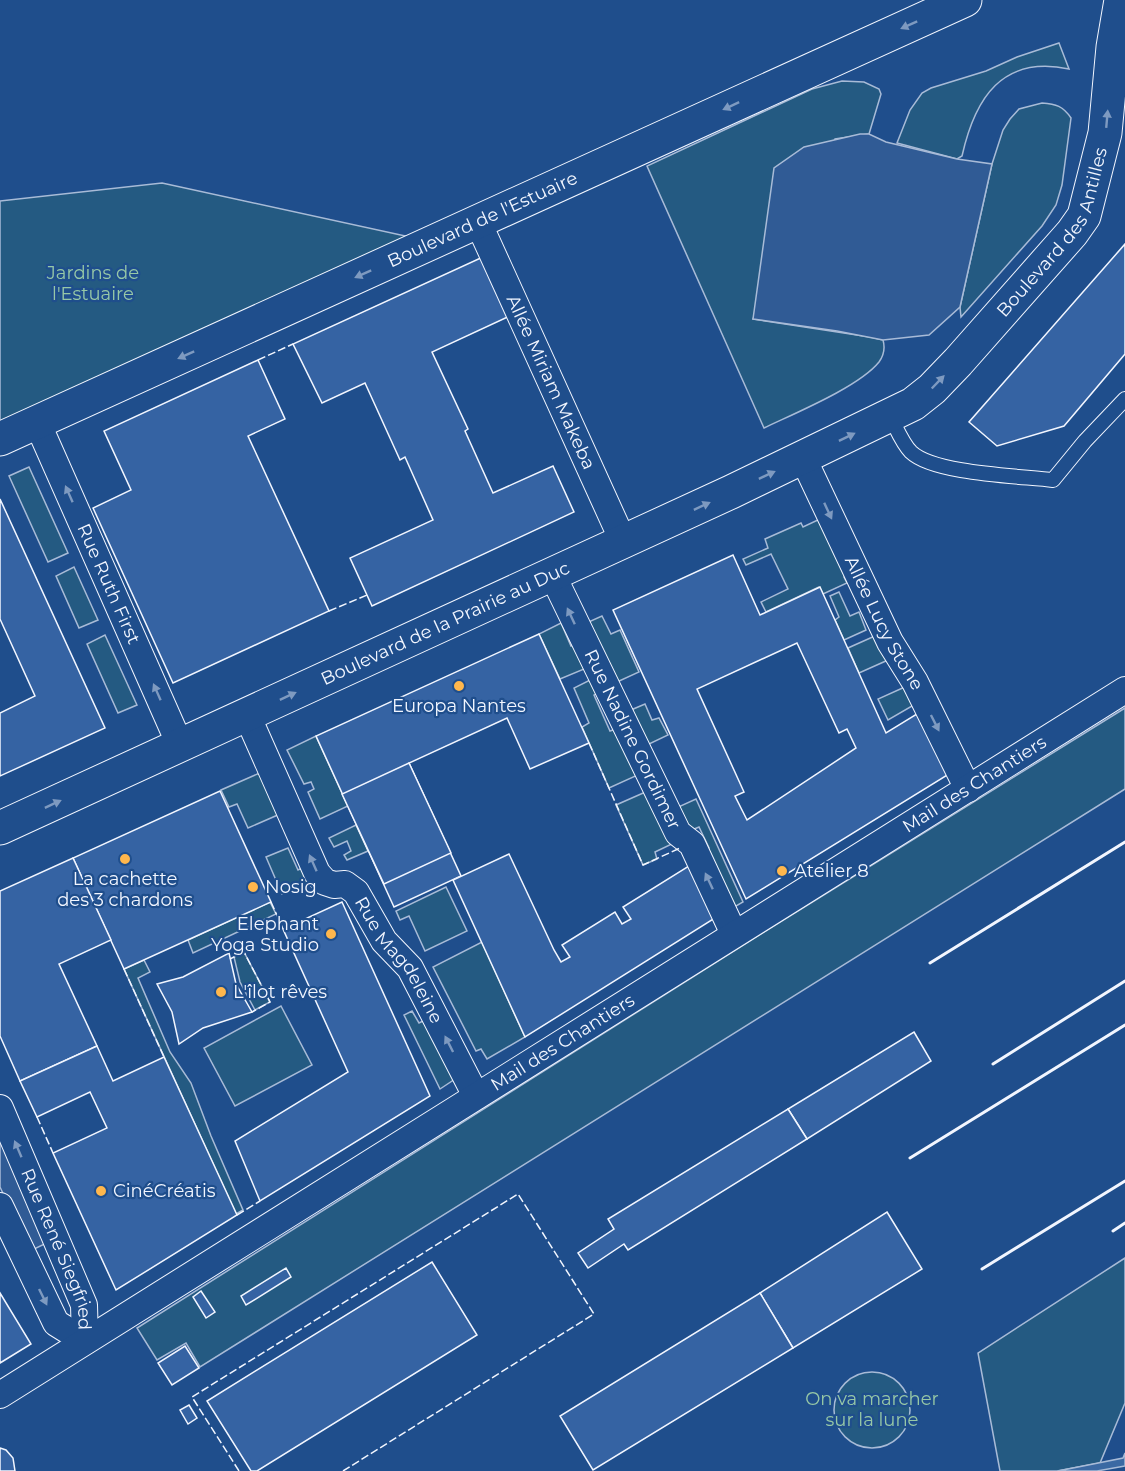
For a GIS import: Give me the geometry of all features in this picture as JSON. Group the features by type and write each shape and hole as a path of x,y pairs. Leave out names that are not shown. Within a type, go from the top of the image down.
{"main road":[{"name":"Boulevard de l'Estuaire","path":"0,439 965,0"},
{"name":"Boulevard des Antilles","path":"890,416 913,404 938,382 1072,233 1084,216 1105,133 1113,47 1121,0"},
{"name":"Boulevard de la Prairie au Duc","path":"0,828 890,416"}],"street":[{"name":"Allée Miriam Makeba","path":"478,222 623,541"},
{"name":"Rue Ruth First","path":"37,422 180,745"},
{"name":"Allée Lucy Stone","path":"803,458 887,635 915,682 968,789"},
{"name":"Rue Nadine Gordimer","path":"552,574 678,833 692,844 734,934"},
{"name":"Mail des Chantiers","path":"0,1395 1125,690"},
{"name":"Rue Magdeleine","path":"247,715 317,873 325,882 334,885 345,884 356,892 384,941 410,968 476,1096"},
{"name":"Rue René Siegfried","path":"0,1108 84,1305 85,1341"},
{"name":"Rue René Siegfried","path":"0,1206 56,1323 85,1341"},
{"path":"29,1267 50,1263 62,1251"},
{"path":"56,1323 84,1305"}],"lane":[{"path":"890,416 911,452 925,461 951,469 1053,480 1085,441 1125,399"}],"green space":[{"path":"1059,43 1069,69 1046,66 1026,69 1009,75 995,86 984,99 975,116 962,156 957,159 897,143 910,110 922,93"},
{"path":"842,81 864,82 879,89 881,94 869,134 835,139 753,319 883,340 884,351 879,362 857,381 764,428 647,166 812,89"},
{"path":"1042,103 1059,106 1071,118 1062,185 1056,205 1042,226 961,317 960,307 992,164 1003,130 1019,109"},
{"name":"Jardins de l'Estuaire","path":"162,183 410,237 0,428 0,201"},
{"path":"29,467 68,553 48,562 9,476"},
{"path":"822,518 848,575 844,577 847,583 823,594 819,587 766,612 761,602 788,589 771,554 746,565 743,559 768,548 765,539 801,523 803,527"},
{"path":"74,567 98,620 79,628 56,576"},
{"path":"839,592 850,616 859,612 866,630 844,640 835,620 839,617 830,596"},
{"path":"602,616 611,634 620,630 639,672 617,682 584,624"},
{"path":"561,623 571,646 576,644 589,667 560,679 539,634"},
{"path":"105,635 137,705 118,713 87,644"},
{"path":"877,635 888,660 859,673 848,648"},
{"path":"596,677 602,691 594,695 610,731 619,728 640,774 609,788 582,727 589,723 574,688"},
{"path":"907,686 919,702 888,720 878,699"},
{"path":"645,704 652,720 659,718 668,735 647,745 631,710"},
{"path":"1125,708 1125,789 200,1367 186,1343 157,1360 137,1328 737,949"},
{"path":"316,736 348,806 320,819 308,792 314,789 311,782 304,784 287,750"},
{"path":"262,772 280,814 248,828 237,804 229,807 221,790"},
{"path":"650,790 674,843 655,852 657,859 643,865 616,805"},
{"path":"696,799 743,902 731,909 705,850 709,848 699,827 687,832 676,808"},
{"path":"356,825 368,851 347,860 344,855 351,851 347,841 334,847 329,838"},
{"path":"288,848 298,870 304,867 310,883 282,894 266,857"},
{"path":"446,887 467,931 425,951 409,916 400,920 396,911"},
{"path":"270,902 276,914 193,953 188,940"},
{"path":"482,942 525,1037 487,1059 481,1049 476,1051 433,967"},
{"path":"244,952 270,1002 255,1010 240,982 234,957"},
{"path":"144,960 150,972 138,978 170,1052 191,1083 243,1210 236,1214 124,969"},
{"path":"281,1006 312,1065 235,1106 204,1048"},
{"path":"412,1011 419,1023 427,1019 458,1077 440,1089 404,1015"},
{"path":"1125,1258 1125,1403 1100,1463 1057,1471 1000,1471 978,1353"},
{"name":"On va marcher sur la lune","path":"872,1372 886,1375 899,1383 907,1396 910,1410 907,1424 899,1437 886,1445 872,1448 858,1445 845,1437 837,1424 834,1410 837,1396 845,1383 858,1375"}],"shaded area":[{"path":"869,134 886,142 957,159 992,164 960,307 929,335 883,340 753,319 774,168 804,147"},
{"path":"0,1131 51,1241 30,1251 0,1187"},
{"path":"1125,1453 1125,1466 1097,1471 1058,1471 1123,1458"}],"building":[{"path":"1125,244 1125,354 1064,426 997,446 969,422"},
{"path":"485,256 512,315 432,352 468,429 465,431 493,493 553,466 574,512 372,606 350,558 433,520 405,457 400,460 365,383 322,403 293,344"},
{"path":"258,360 285,419 248,436 329,611 173,683 93,508 131,490 104,431"},
{"path":"0,499 105,728 0,776 0,713 35,696 0,619"},
{"path":"733,555 760,615 820,587 886,733 920,712 949,774 746,899 613,610","holes":["797,643 839,733 847,729 856,748 747,820 735,796 744,792 697,689"]},
{"path":"539,634 589,743 530,769 507,718 409,763 461,876 394,907 316,736"},
{"path":"409,763 451,853 384,884 342,794"},
{"path":"220,791 271,902 124,969 73,858"},
{"path":"509,854 561,962 570,957 562,945 615,912 622,924 631,919 623,907 692,864 715,918 525,1037 453,880"},
{"path":"73,858 111,940 59,964 97,1046 20,1081 0,1036 0,891"},
{"path":"342,902 430,1096 260,1201 235,1141 348,1072 283,929"},
{"path":"229,953 236,984 252,1012 203,1028 179,1044 172,1012 157,984 183,977"},
{"path":"914,1032 931,1061 807,1139 788,1109"},
{"path":"97,1046 113,1081 164,1057 237,1215 116,1290 53,1153 107,1128 90,1092 37,1117 20,1081"},
{"path":"788,1109 807,1139 628,1250 624,1244 588,1268 578,1253 614,1229 608,1219"},
{"path":"887,1212 922,1269 793,1348 760,1293"},
{"path":"432,1262 477,1335 257,1471 251,1471 207,1401"},
{"path":"286,1268 291,1277 246,1305 241,1296"},
{"path":"201,1291 215,1312 206,1318 193,1297"},
{"path":"0,1293 31,1344 0,1363"},
{"path":"760,1293 793,1348 593,1470 560,1416"},
{"path":"185,1346 199,1368 172,1385 158,1363"},
{"path":"189,1405 197,1418 188,1424 180,1410"},
{"path":"0,1448 6,1450 13,1458 15,1471 0,1471"}],"fence":[{"path":"258,360 293,344"},
{"path":"329,611 367,595"},
{"path":"589,743 643,865 680,848"},
{"path":"271,902 283,929"},
{"path":"230,959 244,952 270,1002 252,1012"},
{"path":"124,969 164,1057"},
{"path":"37,1117 53,1153"},
{"path":"239,1471 192,1397 518,1194 594,1314 343,1471"},
{"path":"237,1215 260,1201"}],"wall":[{"path":"930,963 1125,842"},
{"path":"993,1064 1125,981"},
{"path":"910,1158 1125,1025"},
{"path":"982,1269 1125,1181"},
{"path":"1113,1231 1125,1223"}],"place":[{"name":"Europa Nantes","path":"459,686"},
{"name":"La cachette des 3 chardons","path":"125,859"},
{"name":"Atelier 8","path":"782,871"},
{"name":"Nosig","path":"253,887"},
{"name":"Elephant Yoga Studio","path":"331,934"},
{"name":"L'îlot rêves","path":"221,992"},
{"name":"CinéCréatis","path":"101,1191"}]}
